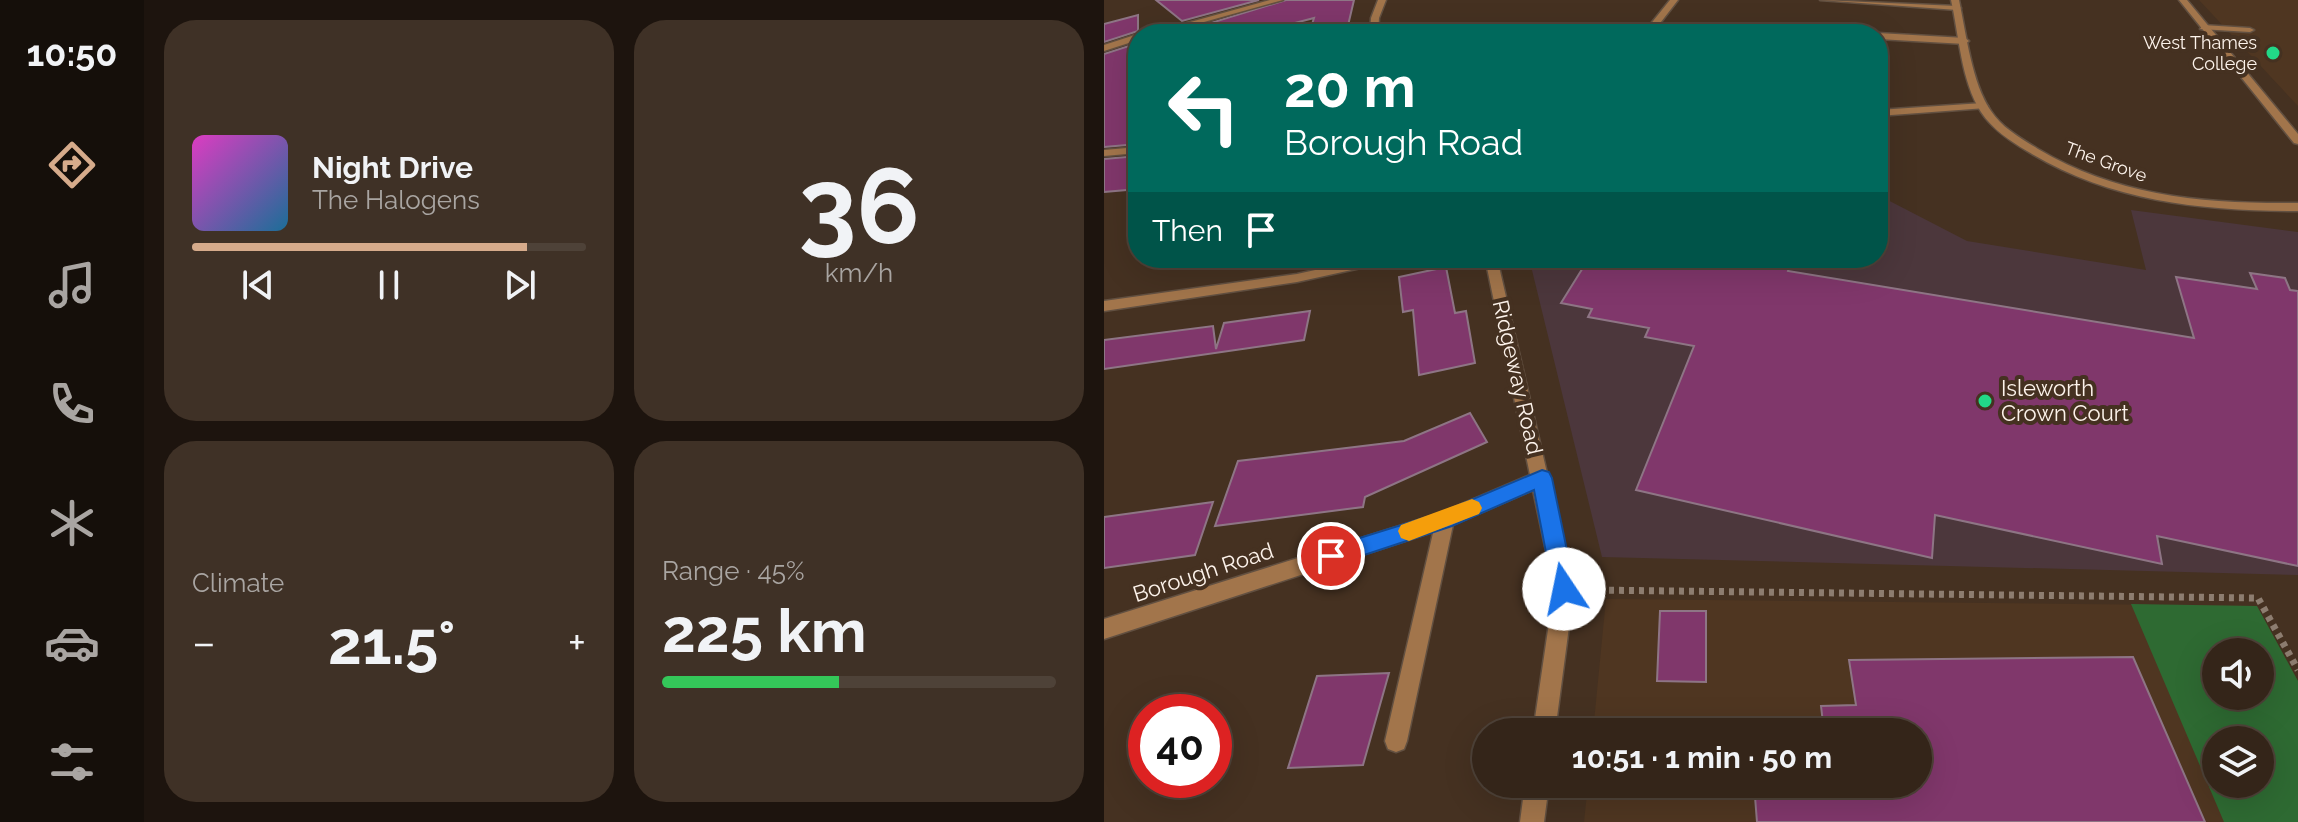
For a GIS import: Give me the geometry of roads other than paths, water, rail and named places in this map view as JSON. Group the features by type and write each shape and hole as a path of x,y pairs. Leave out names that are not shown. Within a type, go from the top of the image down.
{"street":[{"path":"1189,24 1279,0"},
{"path":"1375,24 1382,0"},
{"path":"1655,24 1674,0"},
{"path":"1826,0 1956,4"},
{"path":"2183,0 2298,141"},
{"name":"The Grove","path":"1956,4 1983,106 2011,136 2040,156 2074,173 2126,192 2164,200 2219,206 2295,208"},
{"path":"2203,27 2250,30"},
{"path":"1888,37 1965,41"},
{"path":"1104,48 1128,40"},
{"path":"1888,112 1983,106"},
{"path":"1104,153 1128,151"},
{"path":"1104,306 1297,278 1342,268"},
{"name":"Ridgeway Road","path":"1493,268 1564,589 1546,718"},
{"name":"Borough Road","path":"1104,629 1445,520 1542,478"},
{"path":"1396,741 1445,520"},
{"path":"1532,822 1535,798"}],"place":[{"name":"West Thames College","path":"2273,53"},
{"name":"Isleworth Crown Court","path":"1985,401"}]}
